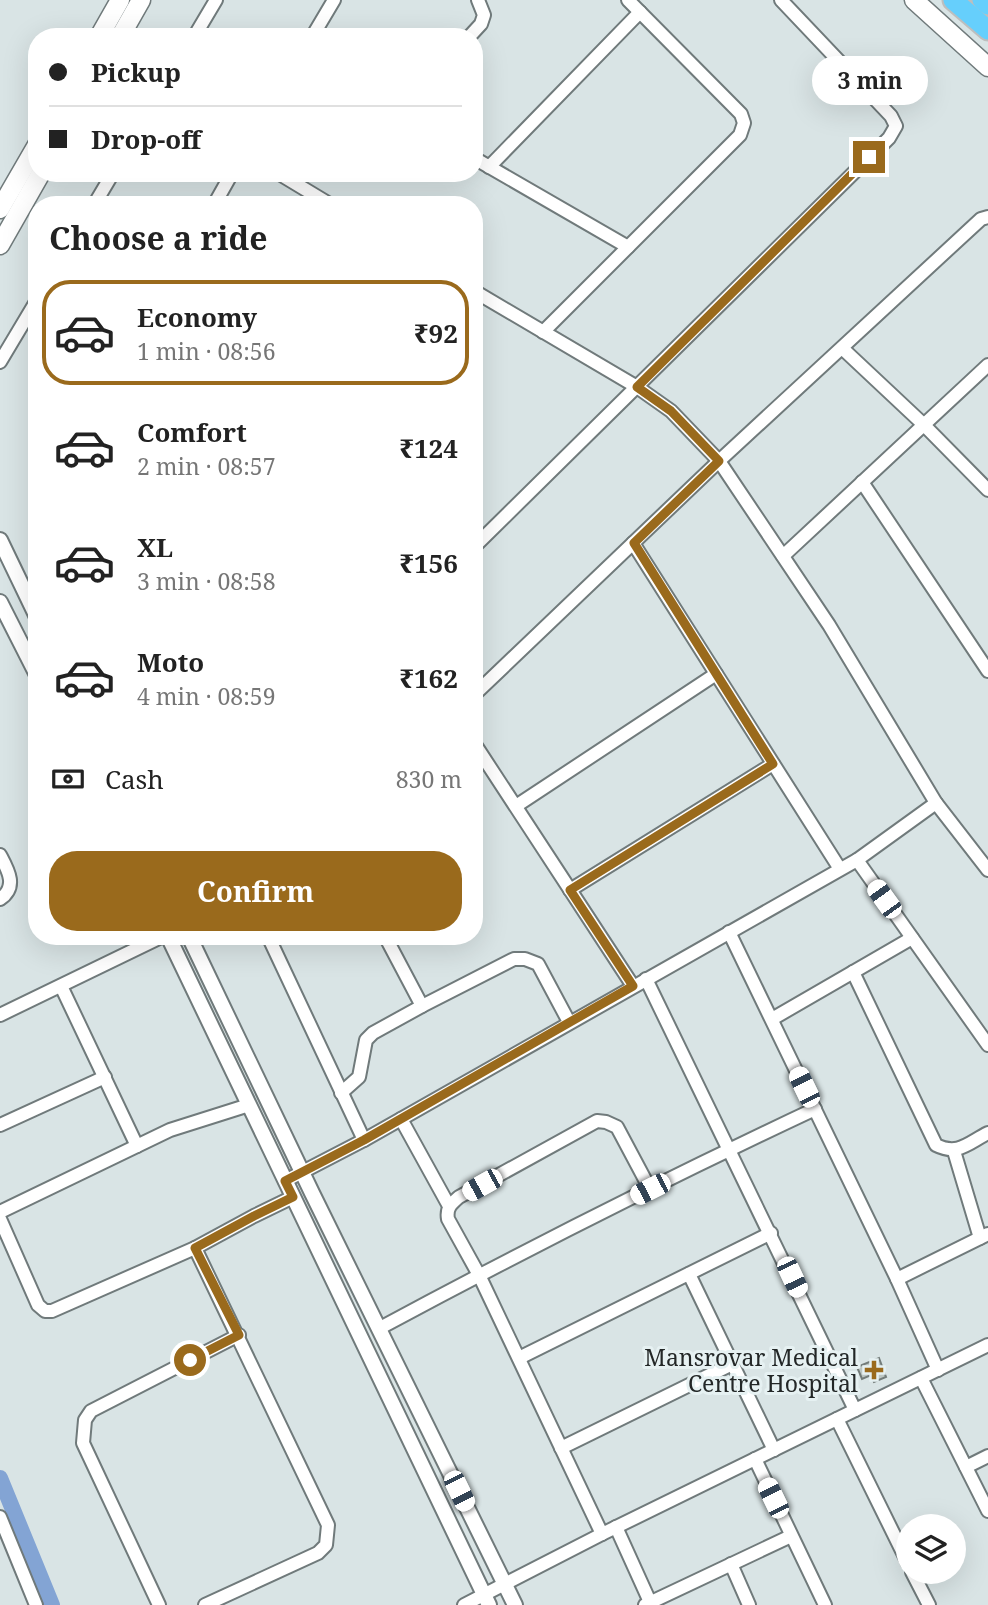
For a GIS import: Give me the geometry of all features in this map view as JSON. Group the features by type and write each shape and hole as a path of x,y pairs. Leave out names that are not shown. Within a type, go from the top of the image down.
{"highway":[{"path":"953,0 988,30"},
{"path":"982,0 988,5"}],"main road":[{"path":"104,28 120,0"},
{"path":"125,28 141,0"},
{"path":"914,0 988,67"},
{"path":"0,209 28,161"},
{"path":"0,244 36,182"}],"street":[{"path":"199,28 216,0"},
{"path":"318,28 334,0"},
{"path":"477,28 484,15 478,0"},
{"path":"544,332 740,135 744,123 741,114 628,0"},
{"path":"483,538 889,138 896,126 891,116 781,0"},
{"path":"489,167 640,12"},
{"path":"483,163 628,247"},
{"path":"293,182 316,196"},
{"path":"483,684 719,461 981,219 988,217"},
{"path":"483,295 637,387 671,411 719,461 829,625 936,803 988,870"},
{"path":"0,362 28,315"},
{"path":"842,348 988,490"},
{"path":"783,556 988,365"},
{"path":"862,482 988,671"},
{"path":"0,540 28,598"},
{"path":"634,543 840,869"},
{"path":"0,603 28,657"},
{"path":"516,806 716,674"},
{"path":"483,756 633,986"},
{"path":"570,890 773,764"},
{"path":"285,1181 364,1140 857,860 936,803"},
{"path":"0,855 9,872 11,885 6,895 0,899"},
{"path":"857,860 988,1045"},
{"path":"729,932 897,1279 938,1370"},
{"path":"772,1019 912,938"},
{"path":"0,1015 145,945"},
{"path":"173,945 486,1600"},
{"path":"193,945 515,1605"},
{"path":"272,945 364,1140"},
{"path":"390,945 422,1006"},
{"path":"341,1093 359,1077 366,1040 373,1033 514,959 525,959 538,964 569,1022"},
{"path":"853,972 936,1145 954,1151 988,1133"},
{"path":"646,979 855,1410"},
{"path":"61,986 137,1146"},
{"path":"0,1125 105,1077"},
{"path":"0,1212 170,1130 249,1105"},
{"path":"380,1328 479,1275 815,1109"},
{"path":"401,1119 449,1206 448,1219 479,1275 602,1534"},
{"path":"449,1206 459,1197 597,1121 617,1127 650,1189"},
{"path":"897,1279 984,1236 954,1151"},
{"path":"0,1219 38,1305 45,1311 58,1309 195,1248 293,1197"},
{"path":"519,1358 771,1233"},
{"path":"195,1248 328,1525 326,1545 318,1553 205,1605"},
{"path":"689,1274 774,1450"},
{"path":"159,1605 83,1443 85,1420 91,1411 239,1335"},
{"path":"464,1605 486,1600 505,1584 602,1534 988,1345"},
{"path":"561,1448 732,1364"},
{"path":"920,1378 988,1511"},
{"path":"837,1419 896,1539"},
{"path":"966,1467 988,1456"},
{"path":"755,1459 825,1605"},
{"path":"0,1517 36,1605"},
{"path":"616,1527 647,1604 791,1536"},
{"path":"731,1564 749,1605"},
{"path":"918,1584 929,1605"},
{"path":"674,1592 680,1605"}],"building":[{"path":"879,1358 886,1377 874,1382 871,1375 862,1379 857,1367"}],"waterway":[{"path":"0,1478 52,1605"}],"place":[{"name":"Mansrovar Medical Centre Hospital","path":"874,1370"}],"route":[{"path":"190,1360 239,1335 195,1248 293,1197 285,1181 364,1140 633,986 570,890 773,764 634,543 719,461 671,411 637,387 869,157"}]}
